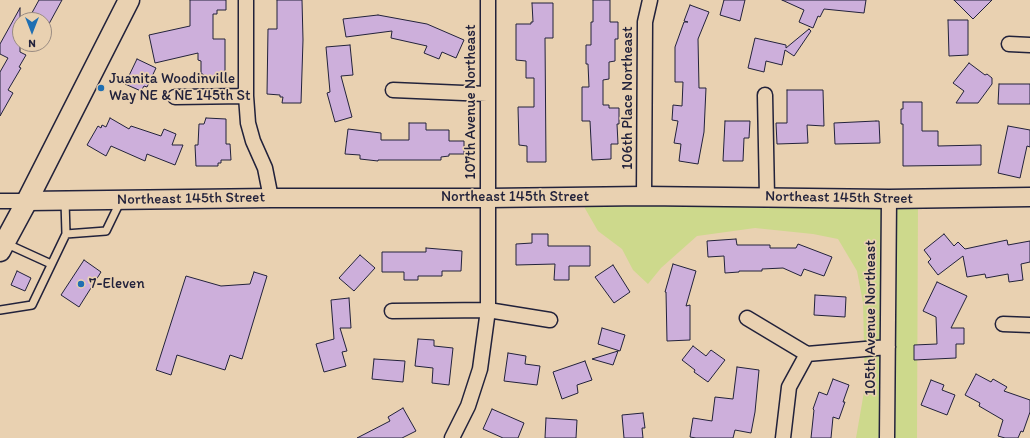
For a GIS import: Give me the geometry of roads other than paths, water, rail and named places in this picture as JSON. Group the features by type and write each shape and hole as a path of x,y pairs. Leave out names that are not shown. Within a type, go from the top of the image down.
{"main road":[{"path":"2,247 129,0"}],"street":[{"path":"246,0 246,96 248,123 265,168 271,198"},
{"name":"107th Avenue Northeast","path":"452,438 468,406 480,369 488,310 488,0"},
{"name":"106th Place Northeast","path":"644,196 645,22 650,0"},
{"path":"1009,44 1030,44"},
{"path":"393,90 487,94"},
{"path":"766,95 766,197"},
{"path":"175,97 246,96"},
{"name":"Northeast 145th Street","path":"0,201 644,196 889,199 1030,197"},
{"name":"105th Avenue Northeast","path":"888,438 889,199"},
{"path":"392,311 488,310 550,320"},
{"path":"747,318 808,354 888,347"},
{"path":"1004,324 1030,325"},
{"path":"783,438 789,387 808,354"}],"lane":[{"path":"0,310 32,305 66,234 65,200"},
{"path":"66,234 106,231 121,200"},
{"path":"2,247 52,264"}],"place":[{"name":"Juanita Woodinville Way NE & NE 145th St","path":"101,88"},
{"name":"7-Eleven","path":"81,284"}]}
